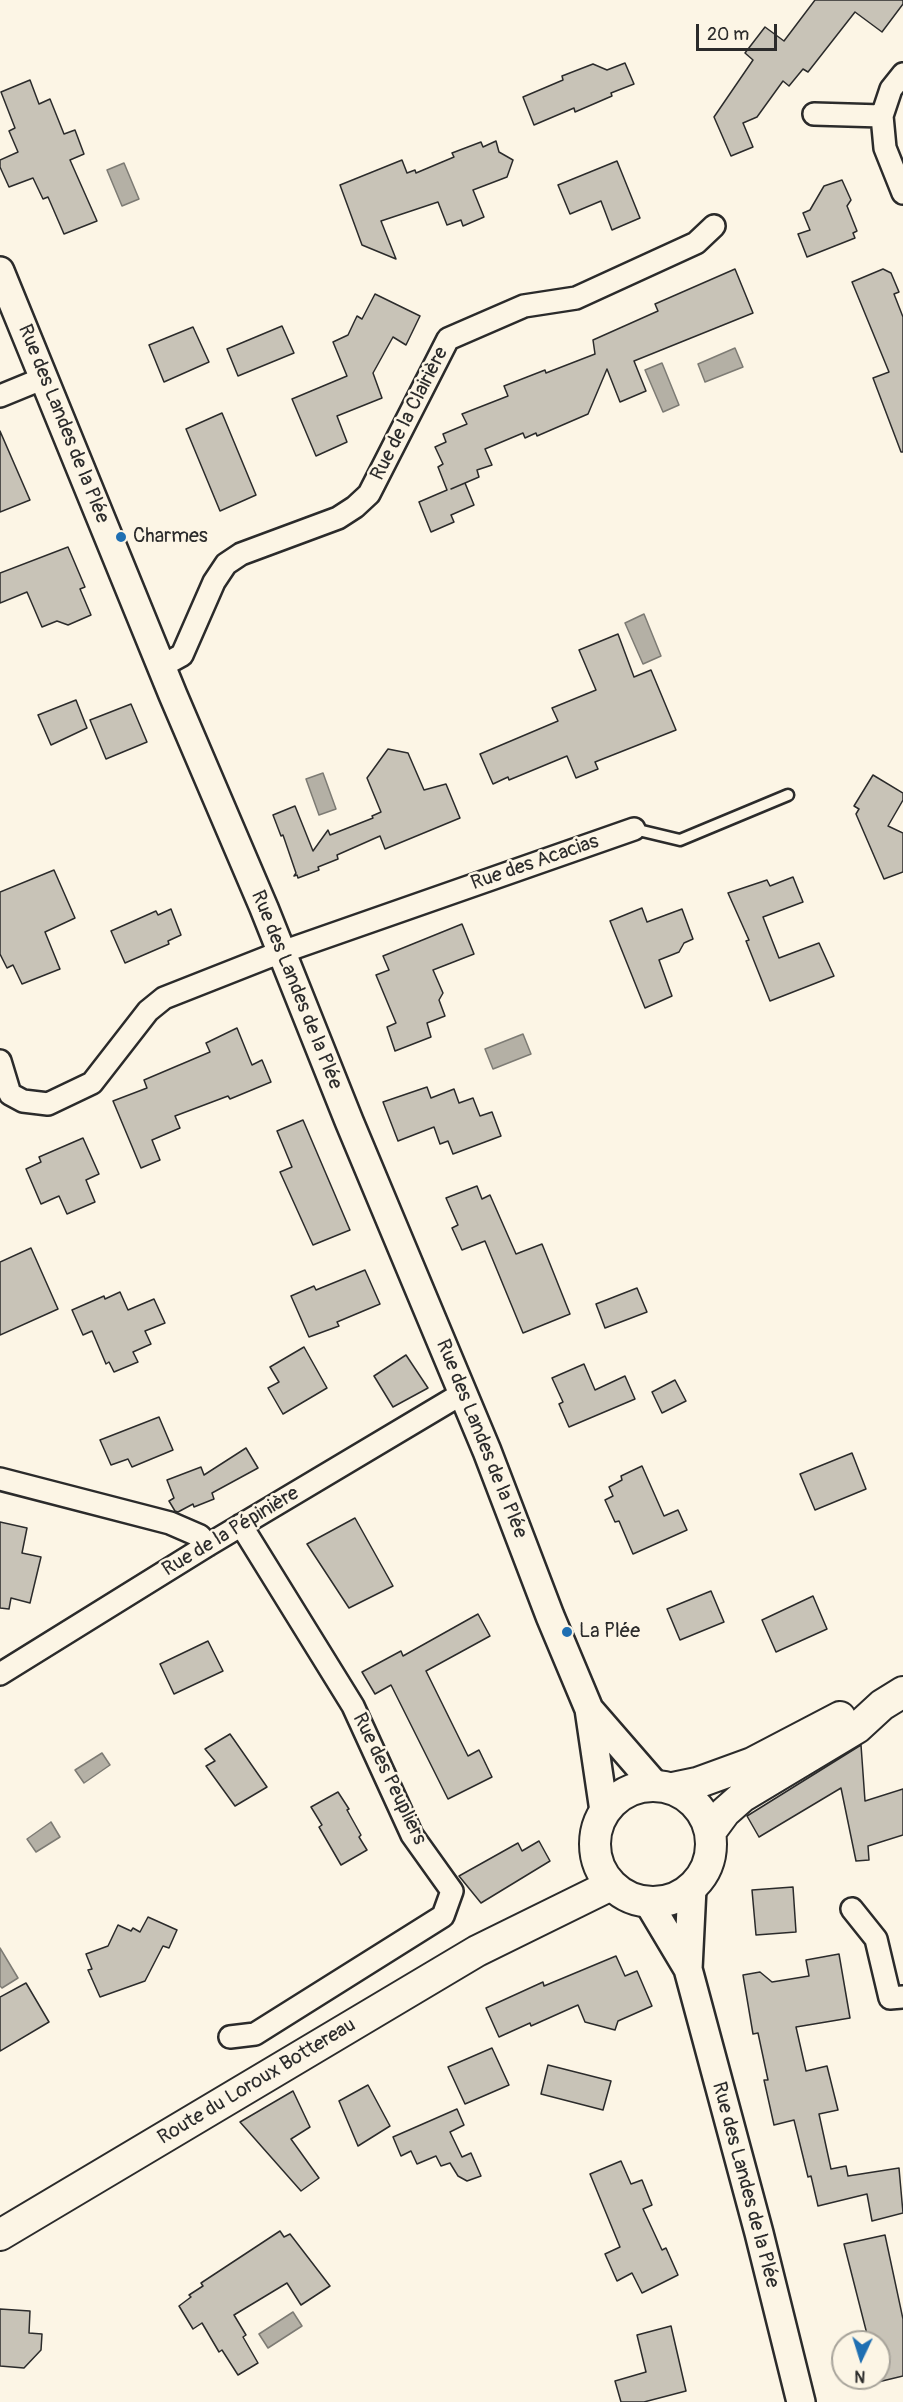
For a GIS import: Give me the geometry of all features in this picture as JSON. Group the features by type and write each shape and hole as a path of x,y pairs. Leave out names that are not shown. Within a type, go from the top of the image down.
{"main road":[{"path":"664,1786 690,1798 704,1813 711,1832 712,1852 705,1872 693,1888 674,1900 648,1902 630,1898 604,1874 594,1845 597,1828 604,1811 618,1797 636,1788 697,1783 729,1773 851,1710 893,1698"},
{"path":"711,1832 725,1812 742,1797 857,1728 893,1698"},
{"name":"Route du Loroux Bottereau","path":"0,2235 514,1931 604,1874"}],"street":[{"path":"903,74 891,89 882,116 885,148 903,193"},
{"path":"814,114 882,116"},
{"name":"Rue de la Clairière","path":"162,666 182,655 214,582 226,564 241,554 338,518 369,494 448,339 524,306 576,298 696,243 714,226"},
{"name":"Rue des Landes de la Plée","path":"0,272 463,1393 589,1709 604,1811"},
{"path":"0,396 44,378"},
{"name":"Rue des Acacias","path":"0,1061 10,1094 23,1101 48,1104 92,1083 156,1003 282,952 634,829"},
{"name":"Rue de la Pépinière","path":"0,1674 208,1545 463,1393"},
{"path":"0,1479 170,1523 200,1536 208,1545"},
{"name":"Rue des Peupliers","path":"230,2037 255,2034 443,1916 452,1891 412,1835 353,1706 241,1525"},
{"name":"Rue des Landes de la Plée","path":"589,1709 664,1786"},
{"name":"Rue des Landes de la Plée","path":"688,1969 693,1888"},
{"name":"Rue des Landes de la Plée","path":"648,1902 688,1969 759,2233 801,2402"},
{"path":"852,1909 876,1939 890,1998 903,1997"}],"lane":[{"name":"Rue des Acacias","path":"634,829 680,840 788,795"}],"shaded area":[{"path":"124,163 139,199 122,206 107,170"},
{"path":"735,348 743,367 705,382 698,364"},
{"path":"662,363 679,405 663,412 645,370"},
{"path":"644,614 661,656 643,664 625,623"},
{"path":"323,773 336,809 319,815 306,779"},
{"path":"523,1034 531,1054 493,1069 485,1049"},
{"path":"102,1753 110,1765 84,1783 75,1770"},
{"path":"51,1822 60,1837 36,1852 27,1839"},
{"path":"0,1948 18,1978 2,1988 0,1986"},
{"path":"293,2312 302,2326 268,2348 259,2334"}],"building":[{"path":"815,0 903,0 903,4 882,32 855,12 808,72 803,69 789,86 783,81 757,117 743,123 753,147 731,156 714,117 753,60 745,53 765,27 784,41"},
{"path":"625,63 634,84 575,112 574,108 534,125 523,97 563,80 562,76 593,64 607,70"},
{"path":"30,80 39,104 50,99 64,134 75,130 84,154 70,160 97,221 64,234 48,197 43,199 33,178 9,187 0,167 0,160 18,152 9,131 15,128 1,92"},
{"path":"496,141 499,152 513,160 507,177 473,190 484,217 463,226 461,220 447,225 438,202 381,221 396,259 362,245 340,185 402,160 407,173 415,170 416,173 454,157 452,153 481,142 483,147"},
{"path":"617,161 640,218 612,230 601,201 570,214 558,185"},
{"path":"842,180 851,200 847,206 857,231 853,233 855,238 807,257 798,234 810,230 803,213 810,210 824,186"},
{"path":"735,269 753,313 634,361 646,391 620,402 607,369 588,414 537,436 536,433 525,438 523,433 485,449 492,465 477,470 479,477 465,483 474,505 451,515 454,522 431,532 419,502 447,490 438,467 443,464 435,447 446,442 443,434 467,424 462,414 508,396 504,386 595,354 593,340 658,311 655,304"},
{"path":"883,269 891,273 899,292 894,294 903,317 903,452 901,452 873,378 889,372 852,282"},
{"path":"375,294 420,316 406,345 393,337 373,373 382,398 337,416 347,442 316,456 292,399 347,376 333,342 348,335 357,316 362,319"},
{"path":"282,326 294,353 238,376 227,349"},
{"path":"193,327 209,362 164,382 149,345"},
{"path":"222,413 256,495 220,511 186,429"},
{"path":"0,431 30,500 0,512"},
{"path":"68,547 85,587 80,589 91,615 68,625 57,621 42,627 27,592 0,603 0,573"},
{"path":"618,634 634,677 651,670 676,730 595,762 598,769 576,778 567,756 509,780 508,777 493,784 480,754 558,721 552,708 596,690 579,650"},
{"path":"76,700 87,728 51,745 38,715"},
{"path":"131,704 147,742 106,759 90,720"},
{"path":"388,749 408,753 424,790 446,784 460,818 385,849 380,836 337,855 338,859 318,867 319,870 298,878 297,875 294,876 296,873 283,835 281,836 273,815 295,806 313,851 328,830 330,835 373,818 372,816 381,812 367,778"},
{"path":"873,775 903,793 903,800 888,826 903,833 903,872 884,879 856,814 859,809 854,806"},
{"path":"54,870 75,918 45,932 60,969 22,984 13,965 7,968 0,954 0,892"},
{"path":"793,877 803,902 763,917 779,958 819,943 834,976 770,1001 746,941 749,940 728,893 767,880 770,886"},
{"path":"642,908 647,922 682,909 693,939 684,943 679,952 659,960 672,996 645,1008 610,921"},
{"path":"171,909 181,935 168,941 169,944 125,963 111,931 156,911 158,915"},
{"path":"462,924 474,954 433,970 443,993 439,1000 445,1016 427,1023 431,1037 395,1051 387,1027 396,1023 376,975 389,970 383,956"},
{"path":"237,1028 252,1065 262,1060 271,1082 230,1099 228,1096 175,1116 180,1128 152,1140 160,1160 141,1168 113,1101 147,1088 144,1080 210,1052 206,1043"},
{"path":"427,1087 431,1098 454,1089 459,1103 473,1098 480,1116 492,1112 501,1136 453,1154 448,1141 440,1144 434,1127 398,1141 383,1102"},
{"path":"303,1120 350,1230 313,1245 280,1172 292,1167 277,1131"},
{"path":"83,1138 99,1174 86,1180 95,1202 67,1214 59,1196 41,1204 26,1169 41,1162 39,1157"},
{"path":"477,1186 482,1199 490,1195 516,1254 542,1244 570,1314 523,1333 485,1241 462,1250 452,1228 458,1225 446,1198"},
{"path":"31,1248 58,1309 0,1335 0,1262"},
{"path":"365,1270 380,1304 337,1322 339,1326 309,1337 291,1296 314,1286 316,1290"},
{"path":"637,1288 647,1312 605,1328 596,1304"},
{"path":"120,1292 128,1310 154,1299 165,1323 145,1331 151,1344 133,1352 138,1362 114,1372 109,1362 106,1364 92,1331 83,1335 72,1310 104,1296 105,1299"},
{"path":"304,1347 327,1388 283,1414 268,1388 279,1382 270,1367"},
{"path":"406,1355 428,1388 393,1407 374,1376"},
{"path":"584,1364 595,1390 625,1376 635,1399 569,1427 559,1404 563,1402 552,1378"},
{"path":"675,1380 686,1401 662,1413 652,1392"},
{"path":"159,1417 173,1450 132,1467 128,1459 111,1465 100,1440"},
{"path":"246,1448 258,1468 212,1493 214,1499 194,1507 193,1504 178,1512 175,1511 169,1501 174,1498 167,1480 201,1467 204,1475"},
{"path":"852,1453 866,1489 815,1510 800,1474"},
{"path":"642,1466 664,1516 678,1510 687,1530 633,1554 619,1521 615,1522 605,1500 613,1496 609,1487 622,1480 621,1476"},
{"path":"355,1518 393,1586 349,1608 307,1544"},
{"path":"0,1522 27,1528 22,1553 41,1557 30,1603 11,1598 9,1609 0,1608"},
{"path":"711,1591 724,1622 680,1640 667,1609"},
{"path":"813,1596 827,1629 776,1652 762,1620"},
{"path":"478,1614 490,1636 426,1671 468,1756 479,1750 492,1777 448,1799 391,1685 375,1694 362,1672 401,1651 403,1656"},
{"path":"208,1641 223,1671 174,1694 160,1664"},
{"path":"230,1734 267,1787 235,1806 206,1766 215,1761 205,1749"},
{"path":"861,1745 865,1801 903,1789 903,1835 868,1846 869,1860 856,1861 841,1788 759,1837 747,1816"},
{"path":"338,1792 349,1809 347,1810 367,1850 341,1865 319,1827 322,1825 311,1807"},
{"path":"539,1841 550,1861 481,1903 459,1876 518,1843 522,1851"},
{"path":"793,1887 796,1932 756,1935 752,1890"},
{"path":"148,1917 177,1930 169,1948 163,1946 145,1981 100,1997 88,1970 92,1969 86,1954 108,1946 118,1925 140,1932"},
{"path":"839,1954 850,2018 796,2027 806,2071 827,2066 838,2110 819,2114 831,2169 846,2166 848,2176 899,2168 903,2213 872,2221 867,2194 818,2206 811,2176 808,2177 794,2120 774,2125 764,2080 768,2080 758,2033 753,2034 743,1975 760,1972 772,1982 809,1976 806,1960"},
{"path":"616,1956 625,1976 637,1971 652,2006 618,2021 615,2030 585,2022 578,2005 531,2026 530,2023 499,2037 486,2008 543,1982 544,1986"},
{"path":"26,1983 49,2022 0,2051 0,1997"},
{"path":"492,2048 509,2085 465,2104 448,2067"},
{"path":"548,2065 611,2081 603,2110 541,2094"},
{"path":"368,2085 390,2126 358,2146 339,2101"},
{"path":"293,2091 310,2127 291,2139 319,2178 301,2191 240,2122"},
{"path":"457,2109 464,2125 450,2132 462,2157 471,2153 481,2176 467,2181 458,2176 450,2163 441,2166 436,2156 417,2164 411,2151 401,2156 393,2137"},
{"path":"621,2161 631,2184 642,2180 652,2205 643,2209 662,2250 666,2248 678,2275 642,2293 632,2273 617,2281 605,2254 620,2247 590,2174"},
{"path":"280,2231 284,2237 290,2234 330,2286 301,2305 287,2283 234,2315 258,2363 238,2375 222,2350 219,2352 202,2323 193,2329 179,2306 191,2297 189,2295 203,2286 201,2283"},
{"path":"885,2235 903,2319 903,2376 891,2379 891,2330 866,2330 844,2244"},
{"path":"0,2309 30,2311 29,2333 42,2334 41,2350 24,2368 0,2366"},
{"path":"671,2326 686,2391 644,2402 621,2402 615,2381 646,2372 637,2335"}],"place":[{"name":"Charmes","path":"121,537"},
{"name":"La Plée","path":"567,1632"}]}
